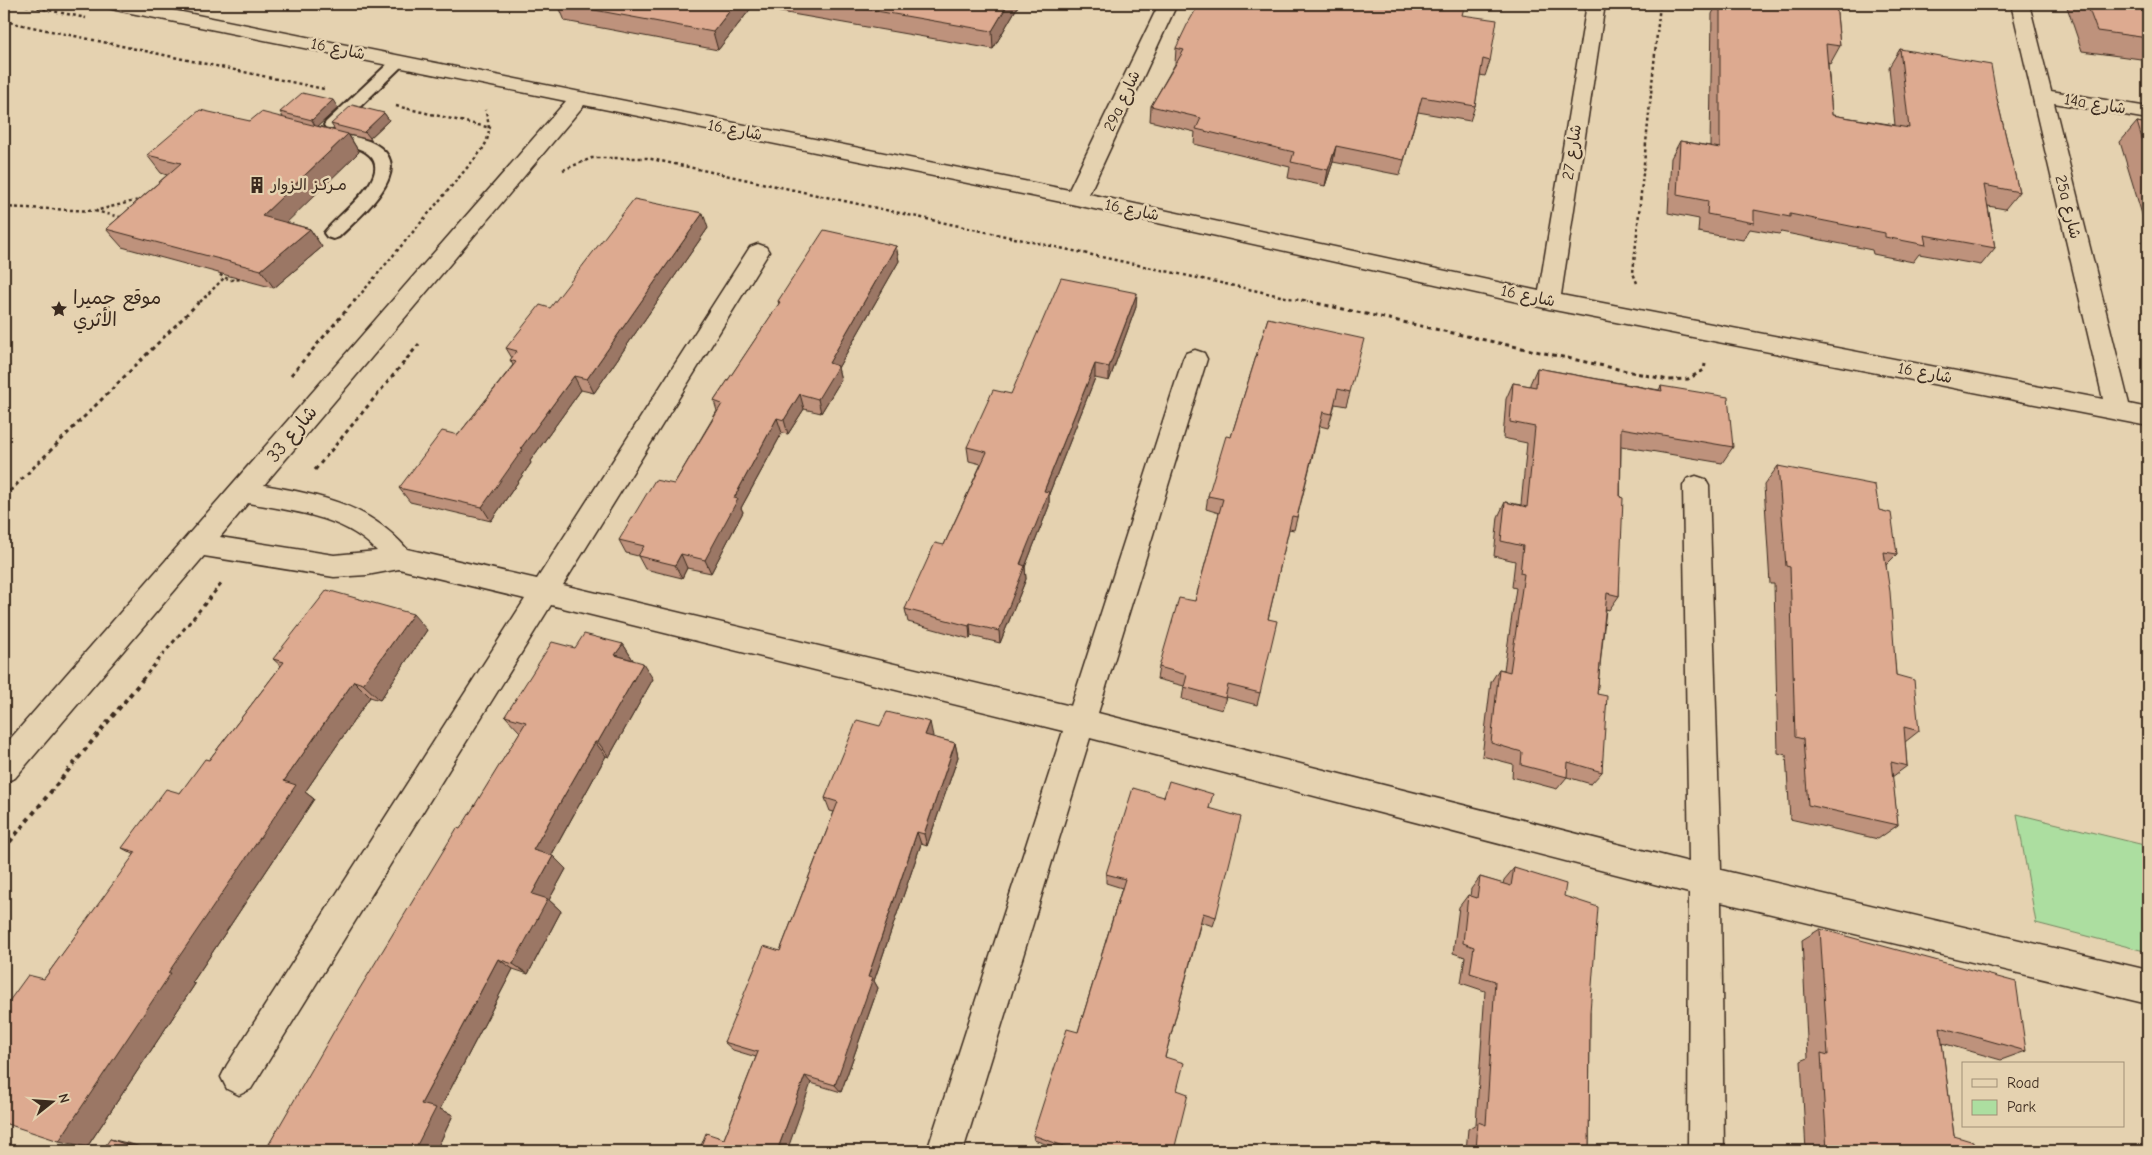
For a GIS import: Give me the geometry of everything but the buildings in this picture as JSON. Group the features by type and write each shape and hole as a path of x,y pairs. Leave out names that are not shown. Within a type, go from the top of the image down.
{"street":[{"name":"شارع 16","path":"116,4 1076,198 1549,301 2148,417"},
{"name":"29a شارع","path":"1076,198 1168,4"},
{"name":"شارع 27","path":"1549,301 1596,4"},
{"name":"25a شارع","path":"2020,4 2118,410"},
{"name":"14a شارع","path":"2041,95 2148,113"},
{"name":"شارع 33","path":"4,768 579,98"},
{"path":"239,1077 758,252"},
{"path":"945,1151 1195,359"},
{"path":"1696,486 1705,882 1706,1151"},
{"path":"242,492 337,512 361,522 389,544 399,558"},
{"path":"198,544 303,563 334,566 367,564 399,558 1081,722 1705,882 2148,988"}],"lane":[{"path":"333,234 377,186 384,174 385,162 379,154 368,147 317,134 398,61"}],"path":[{"path":"1641,288 1635,280 1633,273 1660,4"},
{"path":"4,21 360,97 491,128 490,136 482,150"},
{"path":"559,172 592,158 647,158 1668,380 1683,381 1696,377 1704,370 1710,332"},
{"path":"95,210 142,198"},
{"path":"4,207 95,210 133,220"},
{"path":"218,267 218,274 224,278 238,280 247,278"},
{"path":"4,497 224,278"}],"green space":[{"path":"2017,814 2148,846 2148,952 2036,923"}],"place":[{"name":"مـركـز الـزوار","path":"257,185"},
{"name":"موقع جميرا الأثري","path":"59,309"}]}
